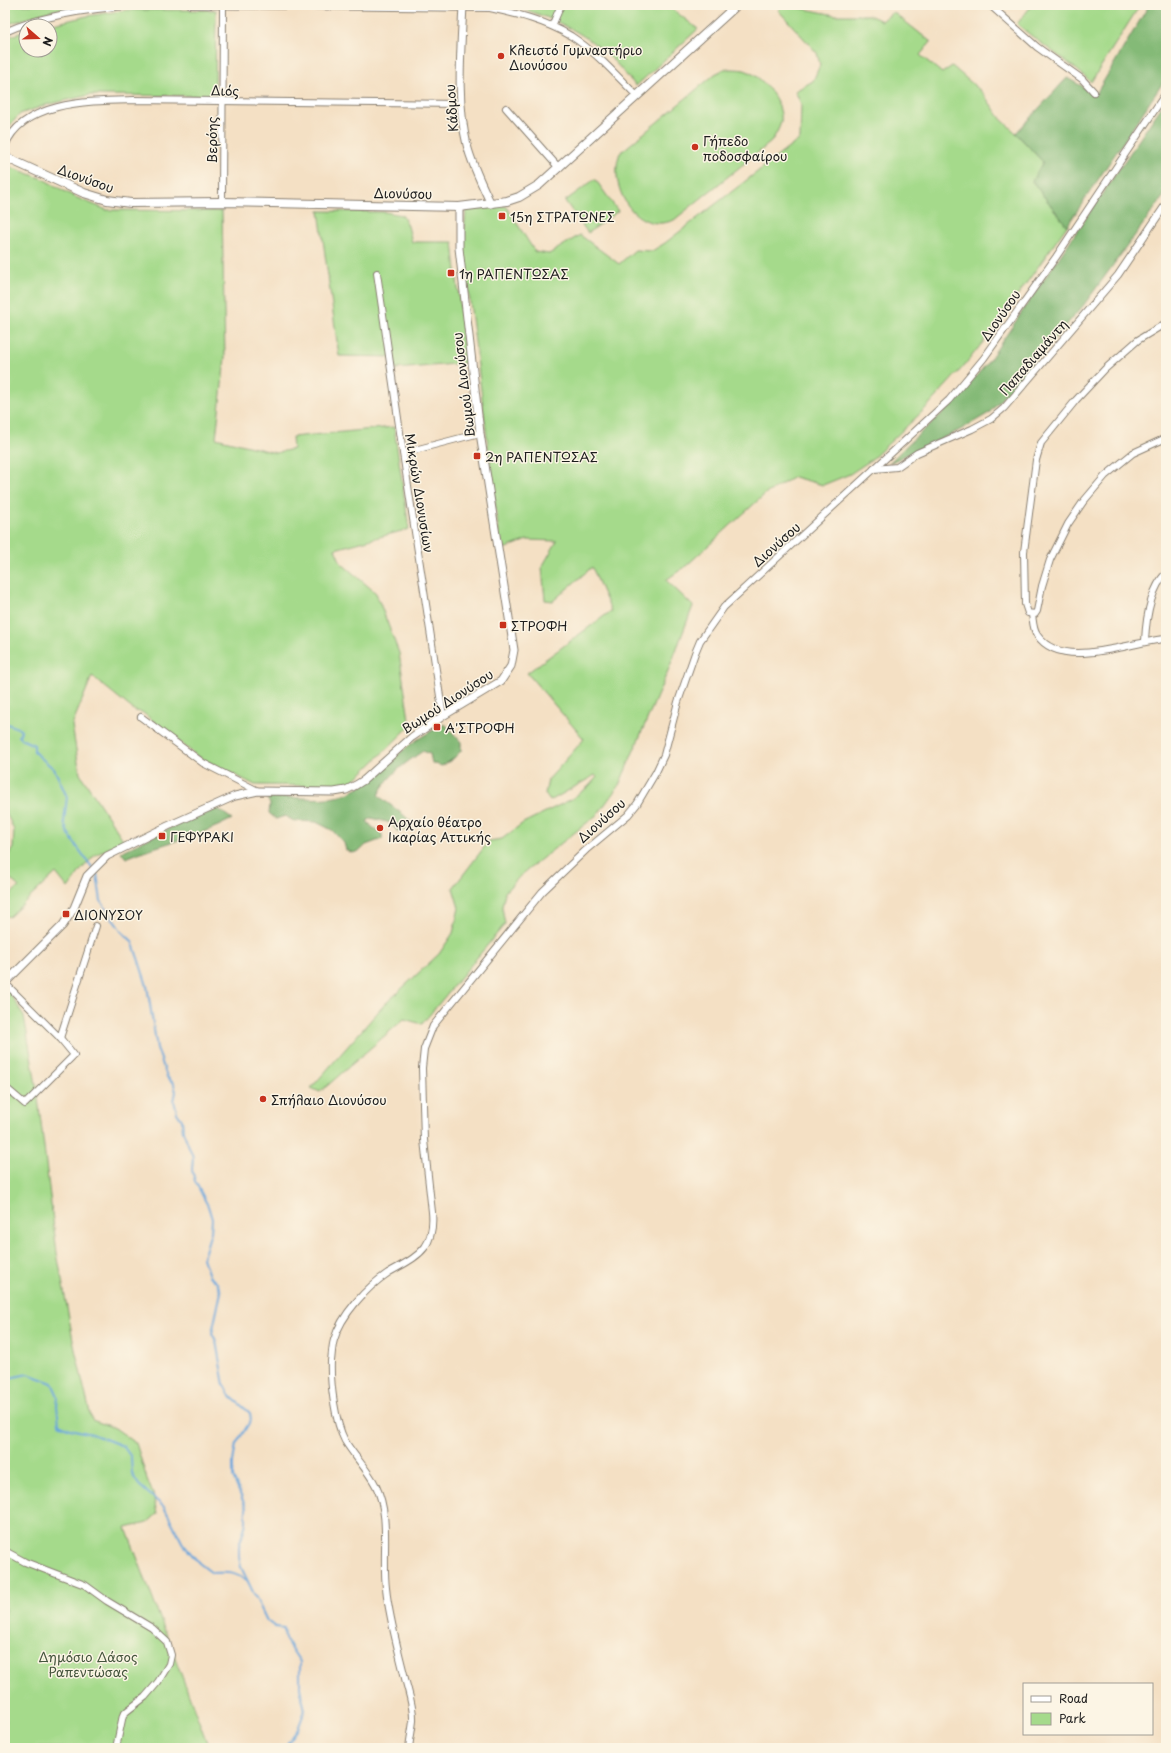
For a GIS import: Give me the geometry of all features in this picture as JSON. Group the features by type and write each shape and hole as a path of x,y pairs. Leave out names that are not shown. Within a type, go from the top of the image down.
{"main road":[{"name":"Διονύσου","path":"5,157 76,190 107,200 131,203 222,202 459,206 491,204 508,201 519,197 539,185 559,168 736,5"}],"street":[{"path":"5,32 56,16 138,5"},
{"path":"191,5 463,6 490,8 525,16 552,26 585,46 637,96"},
{"name":"Βερόης","path":"222,202 223,5"},
{"path":"552,26 561,5"},
{"path":"990,5 1037,47 1082,79 1094,92"},
{"name":"Κάδμου","path":"463,6 461,104 463,127 473,164 491,204"},
{"name":"Διονύσου","path":"408,1748 413,1721 412,1706 391,1619 386,1588 383,1507 376,1486 345,1440 337,1416 331,1362 334,1340 351,1309 364,1293 388,1273 420,1254 426,1246 429,1238 433,1224 424,1140 422,1068 424,1049 433,1026 542,892 586,850 628,815 637,804 664,755 678,702 695,653 703,636 724,607 949,400 984,358 1056,257 1166,93"},
{"name":"Διός","path":"5,146 14,130 26,120 44,111 94,101 461,104"},
{"path":"506,108 559,168"},
{"name":"Παπαδιαμάντη","path":"874,469 897,467 916,453 991,419 1004,408 1118,274 1166,204"},
{"name":"Βωμού Διονύσου","path":"5,983 67,921 87,876 101,860 226,799 258,791 334,792 352,788 364,780 402,744 443,716 501,681 511,666 514,655 480,433 459,248 459,206"},
{"name":"Μικρών Διονυσίων","path":"378,273 403,453 443,716"},
{"path":"1166,322 1138,340 1105,369 1076,400 1041,443 1036,460 1024,552 1025,604 1027,611 1032,614 1034,628 1037,635 1050,646 1068,652 1089,653 1145,641 1166,639"},
{"path":"403,453 480,433"},
{"path":"1032,614 1035,614 1038,608 1042,586 1050,560 1068,524 1083,502 1105,476 1133,453 1166,438"},
{"path":"1145,641 1150,604 1161,578 1166,573"},
{"path":"141,717 203,763 258,791"},
{"path":"60,1038 96,926"},
{"path":"5,983 60,1038 74,1055 25,1104 5,1087"},
{"path":"5,1551 24,1562 85,1585 107,1601 152,1628 167,1642 171,1655 169,1664 158,1682 146,1697 127,1710 123,1715 116,1748"}],"green space":[{"path":"5,5 87,5 50,11 28,18 18,18 18,21 5,25"},
{"path":"508,5 606,5 615,11 621,5 667,5 698,29 636,86 605,52 583,36 547,17"},
{"path":"785,5 835,15 869,15 882,21 893,12 931,42 920,55 942,73 952,66 982,92 1001,119 1043,162 1032,181 1067,226 996,326 963,367 924,410 871,460 850,474 823,485 794,477 765,494 686,566 666,580 693,606 670,666 619,785 598,814 520,876 505,892 502,907 505,924 422,1024 404,1019 320,1092 311,1088 384,1005 439,954 453,933 459,908 453,888 489,841 502,839 523,823 570,800 588,787 597,777 595,775 550,801 545,794 548,780 584,739 527,673 611,611 592,567 553,601 545,600 542,567 557,541 527,540 501,550 463,246 466,210 506,206 535,252 549,254 580,235 619,264 635,250 652,251 665,243 800,139 801,104 795,91 813,81 820,65 817,53 778,10"},
{"path":"1032,5 1140,5 1091,82 1074,67 1017,24"},
{"path":"1149,5 1166,5 1166,78 1067,226 1032,181 1043,162 1016,133 1067,78 1096,94"},
{"path":"127,10 216,10 215,96 90,95 46,105 20,114 5,131 5,38 18,34 18,58 58,58 58,23 87,16"},
{"name":"Γήπεδο ποδοσφαίρου","path":"725,69 744,70 751,73 770,91 779,107 781,115 781,122 771,142 674,220 660,223 647,221 636,215 621,193 617,180 617,166 620,153 715,74"},
{"path":"1166,100 1166,193 1083,306 989,413 960,430 889,463 954,403 988,362"},
{"path":"5,165 43,179 75,197 107,210 222,211 225,358 216,438 276,453 293,449 292,437 394,427 409,529 335,549 341,563 376,593 399,653 410,726 363,772 350,783 339,786 255,785 197,756 142,712 135,711 92,676 72,725 80,774 124,841 95,855 81,870 68,888 56,873 9,917 5,915 5,898 19,887 5,874 5,860 13,848 14,830 5,810"},
{"path":"595,179 618,211 588,233 565,201"},
{"path":"319,211 385,212 402,215 408,226 412,242 453,242 466,363 396,369 393,357 339,356"},
{"path":"445,724 461,742 461,751 453,759 442,766 432,763 430,754 423,751 392,775 378,795 412,823 407,830 397,831 391,823 372,818 367,821 372,827 382,834 382,839 366,845 361,850 353,853 346,850 344,843 332,830 316,822 294,821 285,816 276,819 269,813 270,804 267,798 331,798 349,793 366,783 412,744"},
{"path":"218,809 232,819 207,831 126,858 121,852 174,826"},
{"name":"Δημόσιο Δάσος Ραπεντώσας","path":"5,985 24,1016 37,1090 57,1253 74,1345 90,1413 92,1420 115,1428 136,1443 153,1494 157,1514 147,1523 126,1528 209,1748 5,1748"}],"waterway":[{"path":"5,723 18,728 21,731 19,736 23,740 34,745 34,752 54,769 67,797 64,822 67,831 97,874 101,901 121,931 132,941 147,986 157,1048 167,1077 174,1084 176,1092 174,1101 177,1113 182,1120 183,1131 193,1157 192,1170 195,1181 208,1206 212,1219 211,1232 203,1258 209,1276 217,1283 221,1292 212,1333 216,1341 224,1385 230,1396 250,1413 251,1420 236,1444 233,1462 233,1477 246,1508 246,1523 239,1546 239,1557 241,1567 267,1621 275,1627 284,1628 285,1639 300,1662 300,1688 305,1710 298,1729 284,1748"},
{"path":"5,1379 28,1374 52,1383 58,1396 57,1406 59,1424 70,1429 92,1434 123,1446 131,1457 132,1474 139,1485 164,1507 183,1544 199,1563 212,1573 232,1573 248,1582"}],"place":[{"name":"Κλειστό Γυμναστήριο Διονύσου","path":"501,56"},
{"name":"Γήπεδο ποδοσφαίρου","path":"695,147"},
{"name":"15η ΣΤΡΑΤΩΝΕΣ","path":"502,216"},
{"name":"1η ΡΑΠΕΝΤΩΣΑΣ","path":"451,273"},
{"name":"2η ΡΑΠΕΝΤΩΣΑΣ","path":"477,456"},
{"name":"ΣΤΡΟΦΗ","path":"503,625"},
{"name":"Α'ΣΤΡΟΦΗ","path":"437,727"},
{"name":"Αρχαίο θέατρο Ικαρίας Αττικής","path":"380,828"},
{"name":"ΓΕΦΥΡΑΚΙ","path":"162,836"},
{"name":"ΔΙΟΝΥΣΟΥ","path":"66,914"},
{"name":"Σπήλαιο Διονύσου","path":"263,1099"}]}
